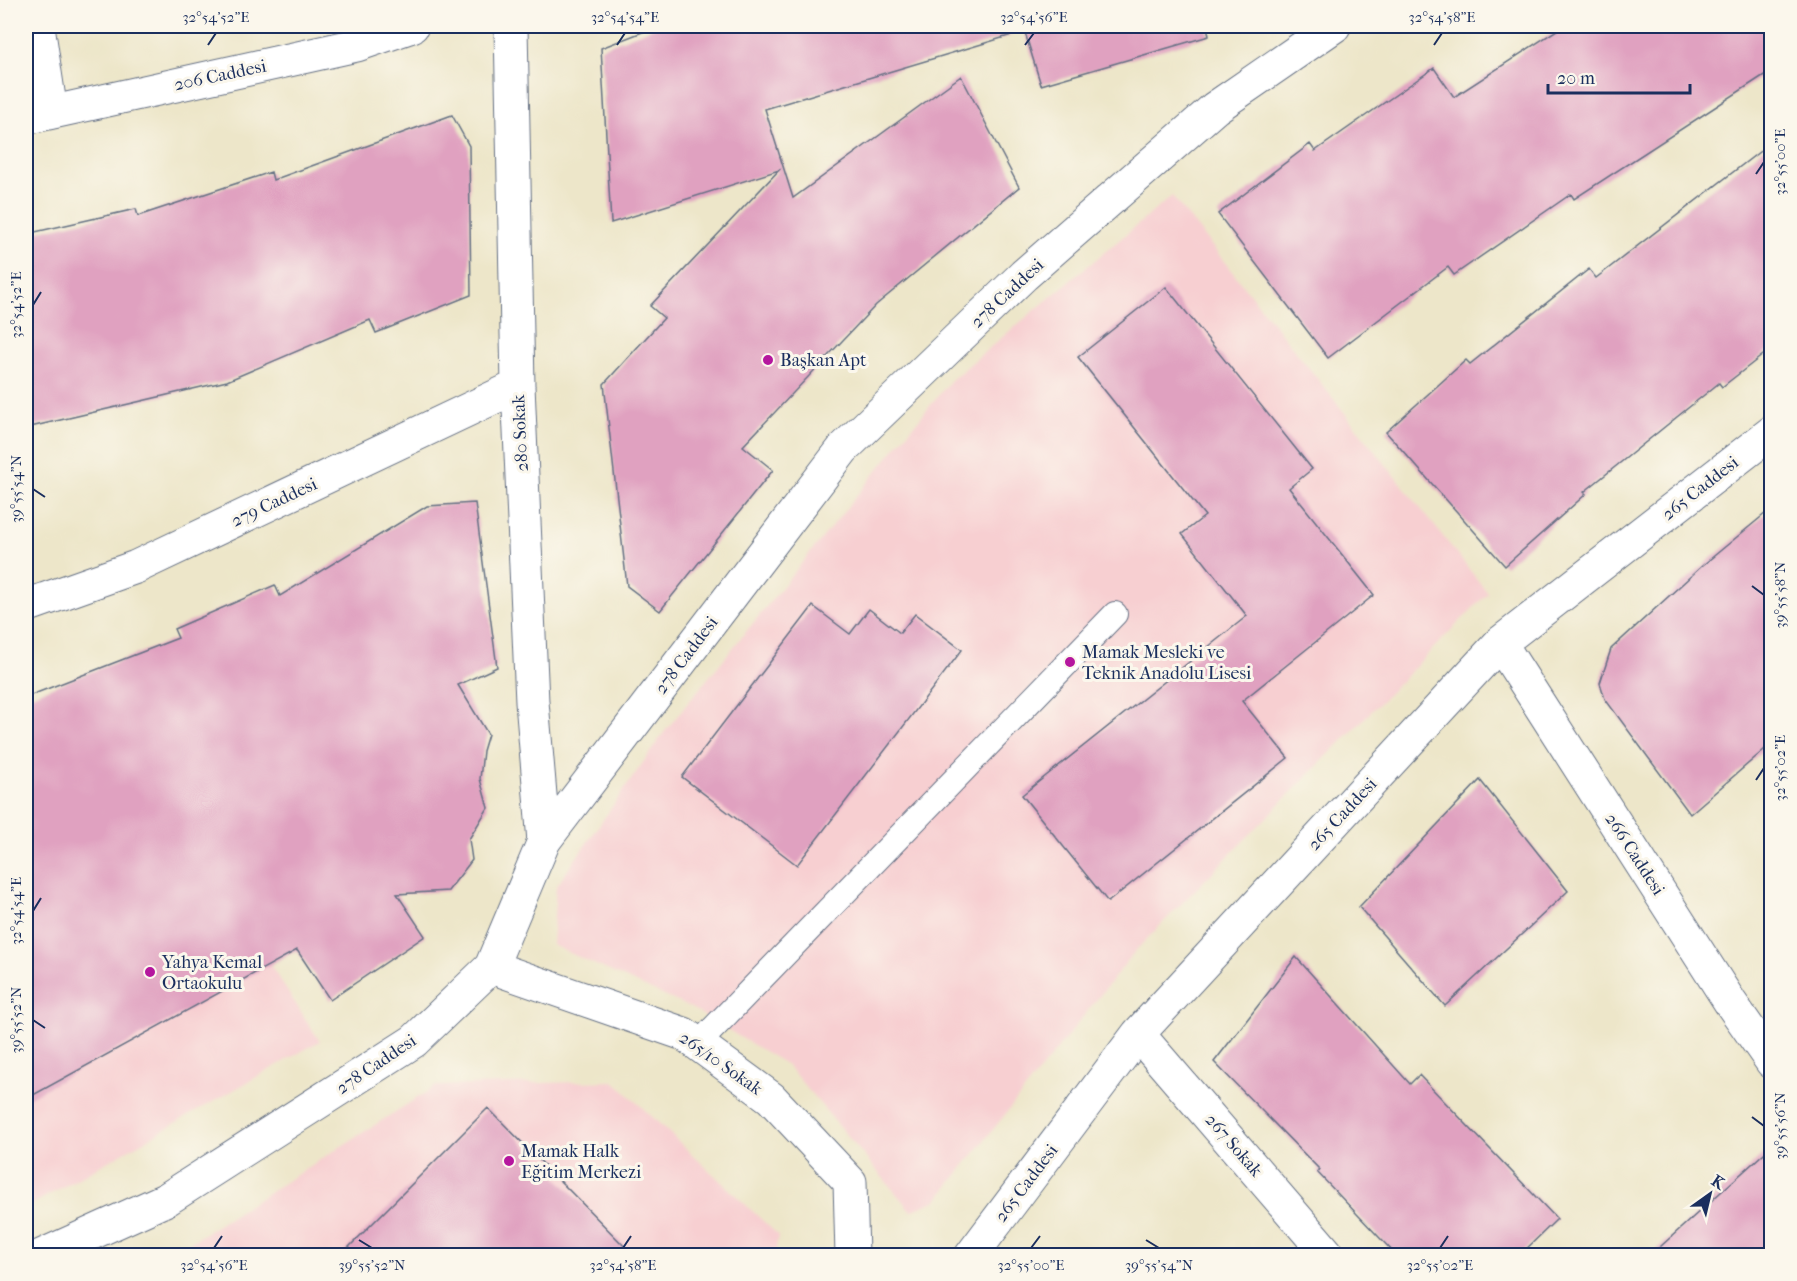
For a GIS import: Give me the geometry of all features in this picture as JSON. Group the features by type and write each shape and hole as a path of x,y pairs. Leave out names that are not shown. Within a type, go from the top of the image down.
{"street":[{"path":"38,26 38,115"},
{"name":"206 Caddesi","path":"38,115 357,45 412,26"},
{"name":"280 Sokak","path":"511,26 518,386 532,702 544,841"},
{"name":"278 Caddesi","path":"41,1256 167,1199 365,1073 414,1041 492,967 544,841 843,449 1024,275 1206,115 1334,26"},
{"name":"279 Caddesi","path":"26,606 136,567 518,386"},
{"name":"265 Caddesi","path":"972,1256 1138,1034 1500,643 1772,432"},
{"name":"266 Caddesi","path":"1500,643 1730,1002 1772,1062"},
{"name":"265/10 Sokak","path":"492,967 684,1034 771,1098 850,1182 852,1256"},
{"name":"267 Sokak","path":"1138,1034 1329,1256"}],"lane":[{"path":"698,1044 1115,614"}],"shaded area":[{"name":"Mamak Mesleki ve Teknik Anadolu Lisesi","path":"1172,196 1488,593 1137,949 937,1200 911,1211 787,1065 691,1008 552,945 556,887 665,731 951,380"},
{"name":"Yahya Kemal Ortaokulu","path":"183,832 320,1041 26,1208 26,903"},
{"name":"Mamak Halk Eğitim Merkezi","path":"614,1081 778,1235 775,1256 166,1256 436,1086"}],"building":[{"path":"658,26 1010,26 1012,35 765,109 793,198 961,76 1019,187 876,305 743,446 773,470 660,611 627,586 604,384 664,318 650,306 779,170 611,223 601,48"},
{"path":"1023,26 1207,26 1209,36 1041,85"},
{"path":"1563,26 1772,26 1772,70 1574,199 1571,194 1454,275 1448,267 1328,358 1218,214 1310,144 1315,151 1434,68 1454,97"},
{"path":"452,115 469,146 471,295 376,333 370,320 227,381 26,428 26,234 136,209 138,216 271,172 273,180"},
{"path":"1772,142 1772,348 1722,387 1719,383 1584,492 1586,494 1505,566 1386,432 1466,360 1470,364 1589,269 1596,278"},
{"path":"1166,287 1312,469 1289,488 1374,595 1242,701 1288,758 1108,902 1022,795 1247,616 1182,534 1205,516 1078,357"},
{"path":"475,503 497,667 458,685 488,734 483,751 480,779 488,808 469,839 472,860 448,891 397,894 425,936 330,1000 297,950 26,1099 26,697 178,638 174,629 275,585 280,596 427,506"},
{"path":"1772,508 1772,743 1690,814 1605,699 1600,683 1611,649 1703,565"},
{"path":"813,606 850,634 869,609 900,633 915,614 962,650 797,865 682,777"},
{"path":"1480,780 1568,891 1445,1006 1359,907"},
{"path":"1296,957 1410,1084 1419,1075 1557,1219 1519,1256 1397,1256 1317,1172 1320,1170 1214,1062"},
{"path":"488,1108 634,1256 340,1256"},
{"path":"1772,1146 1772,1256 1650,1256"}],"place":[{"name":"Başkan Apt","path":"768,360"},
{"name":"Mamak Mesleki ve Teknik Anadolu Lisesi","path":"1070,662"},
{"name":"Yahya Kemal Ortaokulu","path":"150,972"},
{"name":"Mamak Halk Eğitim Merkezi","path":"509,1161"}]}
